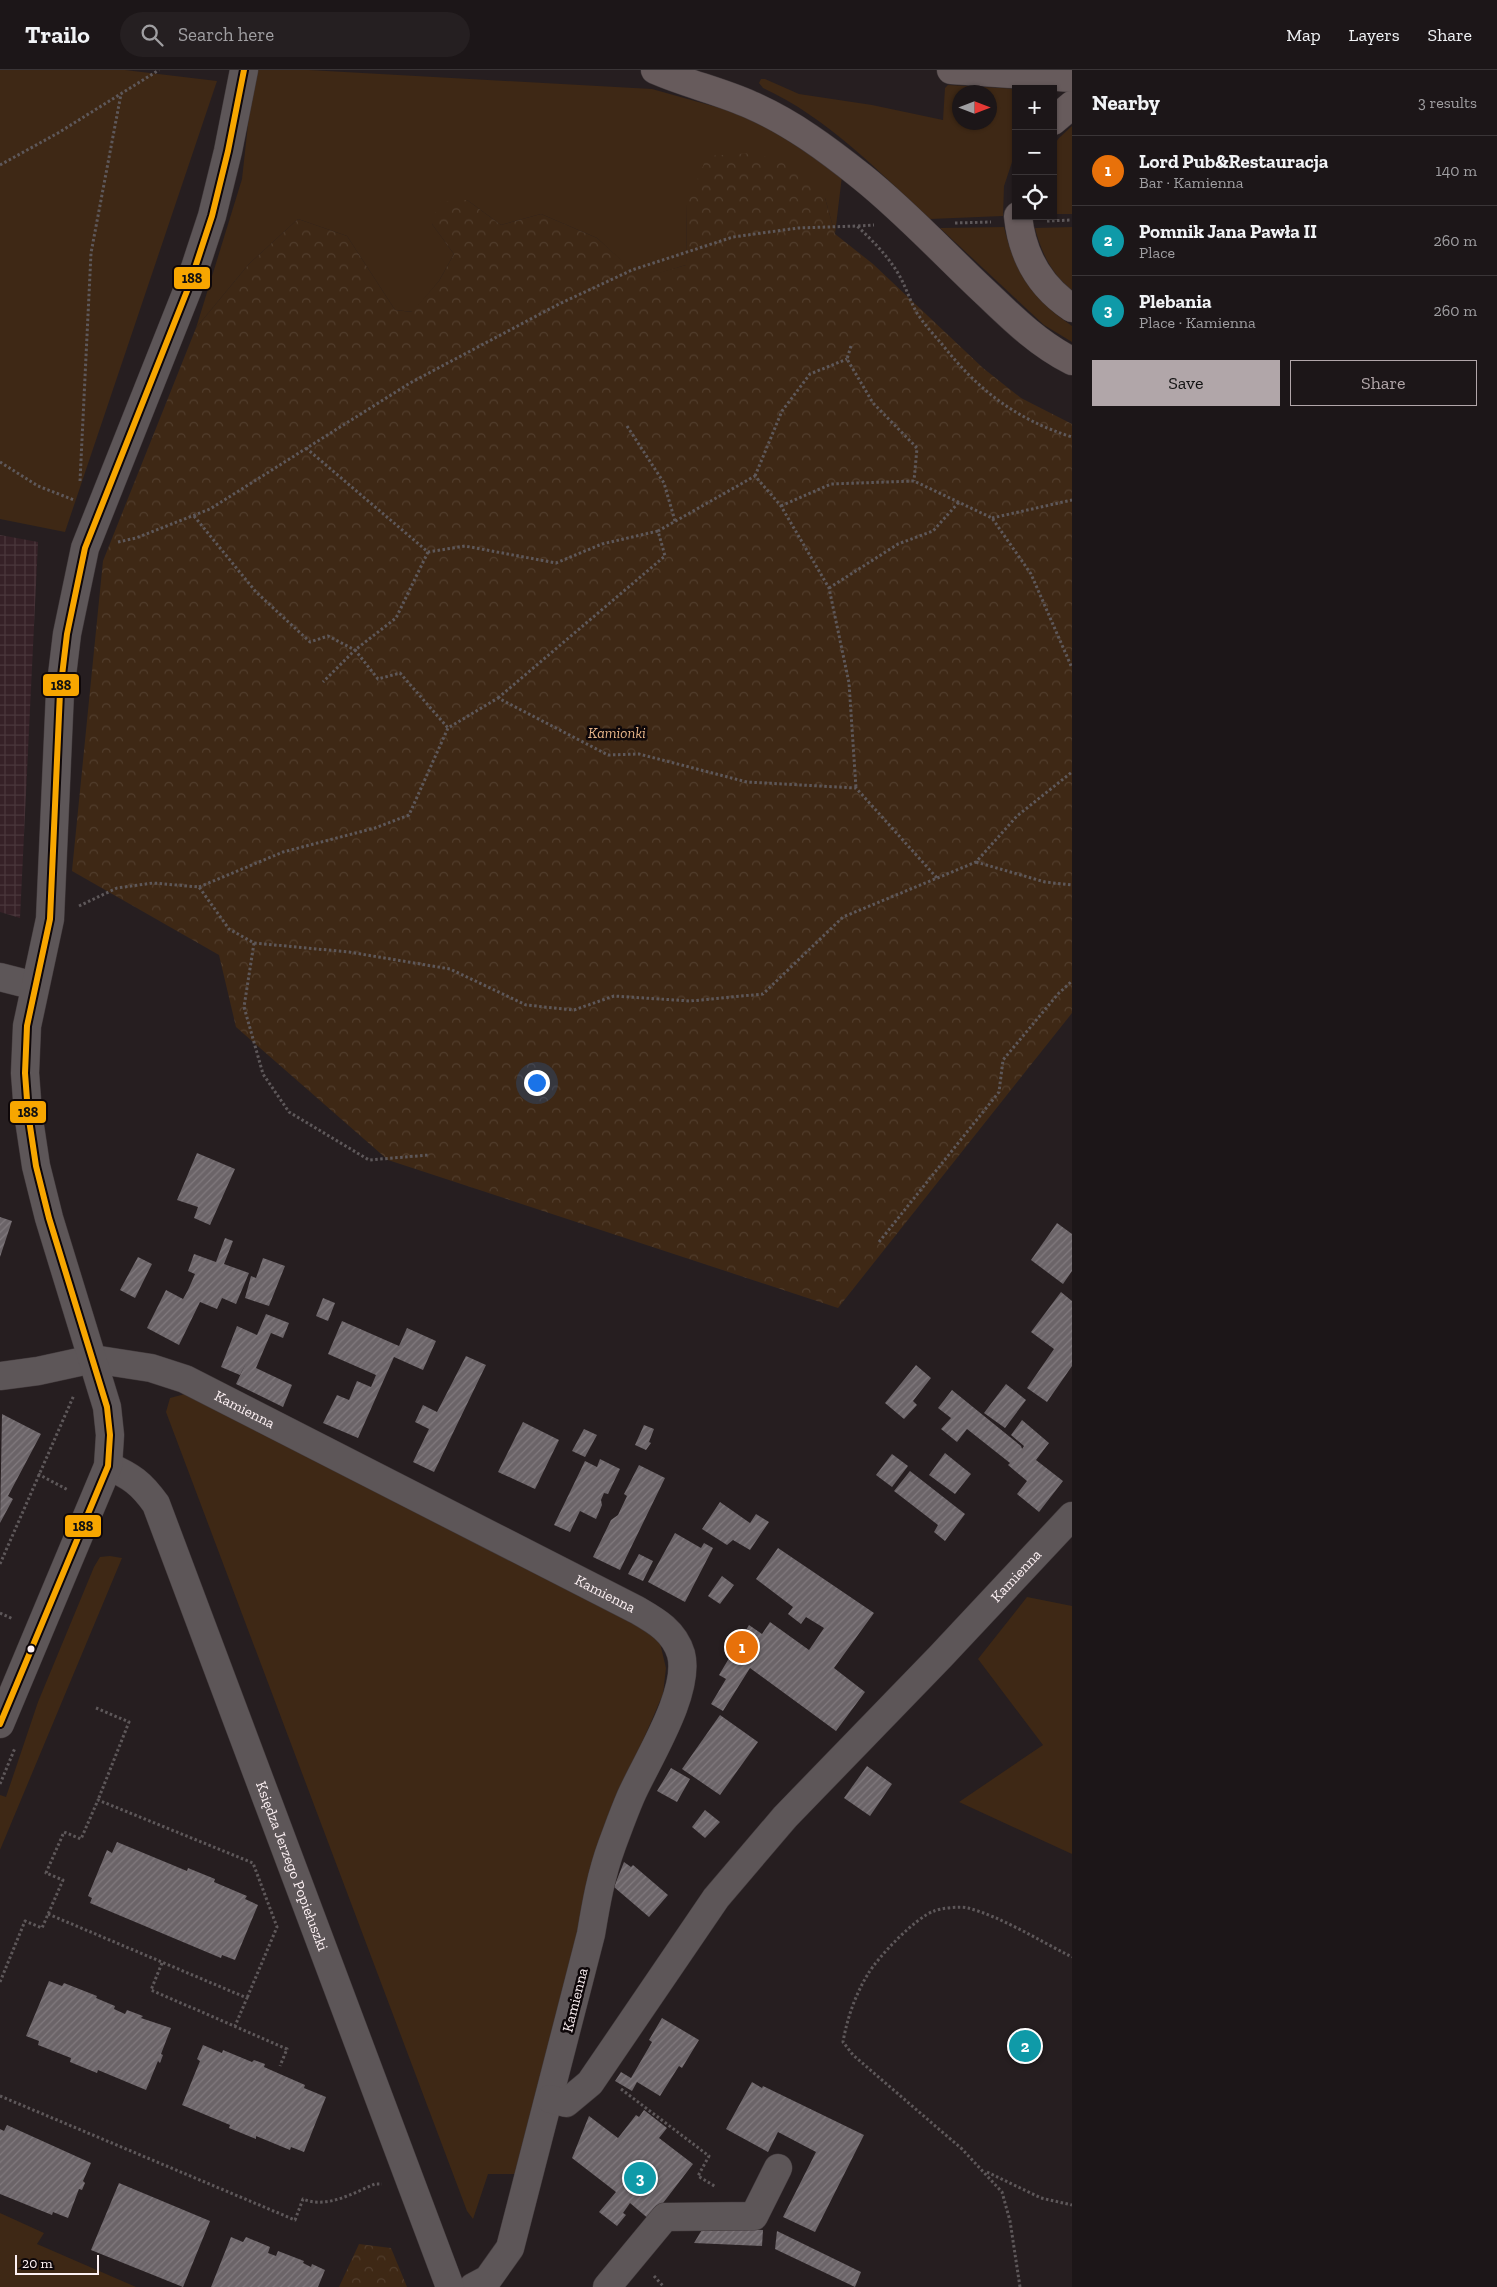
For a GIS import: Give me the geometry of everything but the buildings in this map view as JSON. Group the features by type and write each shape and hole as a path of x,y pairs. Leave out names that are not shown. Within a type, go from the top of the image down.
{"main road":[{"path":"655,70 751,105 794,127 816,141 864,178 1020,325 1051,350 1072,361"},
{"path":"951,70 1072,78"},
{"path":"1057,118 1072,106"},
{"path":"1018,220 1022,244 1030,264 1058,299 1072,308"}],"street":[{"path":"0,1724 108,1466 110,1435 107,1407 49,1218 36,1166 25,1073 27,1026 50,919 60,692 67,634 85,548 192,277 212,216 228,151 244,70"},
{"path":"0,977 35,986"},
{"path":"0,1376 38,1371 93,1359"},
{"name":"Kamienna","path":"93,1359 151,1368 185,1379 637,1610 662,1624 675,1639 681,1655 682,1678 674,1706 631,1796 598,1887 591,1934 550,2099 510,2248 488,2279 473,2287"},
{"name":"Księdza Jerzego Popiełuszki","path":"108,1466 129,1474 139,1482 156,1504 450,2287"},
{"name":"Kamienna","path":"550,2099 566,2103 590,2083 716,1898 785,1817 940,1657 1072,1516"},
{"path":"607,2287 665,2218 754,2216 778,2168"}],"path":[{"path":"0,165 58,134 159,70"},
{"path":"80,482 91,254 121,94"},
{"path":"85,548 136,538 210,509 410,383 559,304 632,270 733,237 798,228 1012,219"},
{"path":"1057,220 1072,220"},
{"path":"857,226 877,245 899,275 918,314 960,367 992,398 1022,417 1050,430 1072,437"},
{"path":"851,346 847,359 873,403 917,448 914,480"},
{"path":"306,448 428,552 465,546 556,563 602,544 658,531 755,476 782,411 810,374 847,359"},
{"path":"627,426 664,483 675,520"},
{"path":"0,462 38,486 79,502"},
{"path":"755,476 780,506 830,588 849,683 856,788 937,878"},
{"path":"780,506 831,484 914,480 992,518 1031,574 1072,668"},
{"path":"992,518 1072,500"},
{"path":"830,588 898,544 933,531 958,502"},
{"path":"194,516 256,592 310,642 328,636 355,650 378,679 400,673 448,728"},
{"path":"50,919 117,888 153,883 199,887 284,852 375,828 409,815 448,728 498,698 664,556 658,531"},
{"path":"323,682 355,650 396,618 428,552"},
{"path":"498,698 608,755 639,754 746,782 856,788"},
{"path":"199,887 228,929 254,943 349,952 450,969 526,1005 574,1010 614,996 699,1000 763,994 843,917 976,862 1017,816 1072,772"},
{"path":"976,862 1045,882 1072,885"},
{"path":"254,943 244,1008 262,1074 289,1112 369,1160 429,1155"},
{"path":"879,1242 999,1092 1003,1060 1058,994 1072,981"},
{"path":"0,1564 75,1392"},
{"path":"38,1474 71,1491"},
{"path":"0,1613 15,1621"},
{"path":"0,1982 25,1921 42,1928 63,1880 46,1873 64,1832 81,1838 129,1722 96,1708"},
{"path":"98,1800 253,1863 277,1926 235,2026"},
{"path":"1020,2287 1010,2221 1002,2192 962,2148 853,2055 844,2042 847,2020 867,1976 876,1962 919,1919 935,1910 966,1908 994,1918 1072,1957"},
{"path":"48,1914 247,1998"},
{"path":"162,1963 151,1990 287,2049 280,2066"},
{"path":"617,2086 654,2112 709,2156 698,2176 719,2189"},
{"path":"0,2096 295,2220 303,2199 312,2203 326,2202 375,2184 391,2183"},
{"path":"984,2171 1041,2198 1072,2205"}],"shaded area":[{"path":"0,535 38,542 20,918 0,912"}],"green space":[{"path":"0,70 125,70 217,81 65,532 0,519"},
{"path":"254,70 309,70 652,89 752,117 842,176 835,234 825,198 687,205 686,265 641,279 597,238 541,214 501,225 467,200 432,224 454,254 439,281 413,312 395,310 347,236 298,219 249,264 196,328 242,179"},
{"path":"761,79 799,94 872,105 943,120 945,88 948,85 952,85 952,130 997,130 997,88 1012,89 1012,162 1004,186 1003,216 930,219 831,130 787,100 763,88 759,83"},
{"path":"1072,126 1072,214 1057,214 1057,141"},
{"name":"Kamionki","path":"752,153 798,166 825,198 835,234 873,264 983,368 1021,398 1072,424 1072,1013 838,1308 388,1160 236,1027 219,955 72,871 103,561 196,328 249,264 298,219 347,236 395,310 412,312 439,281 454,254 432,224 439,202 467,200 501,225 541,214 597,238 641,278 686,265 687,205 707,156"},
{"path":"1004,227 1014,258 1027,284 1046,306 1072,326 1072,342 1044,325 940,228"},
{"path":"1072,227 1072,290 1048,262 1040,246 1035,228"},
{"path":"185,1394 640,1626 660,1643 666,1668 663,1694 623,1787 580,1921 517,2174 488,2174 473,2219 467,2211 166,1412 170,1398"},
{"path":"100,1557 122,1558 0,1850 0,1795 6,1797 38,1702 94,1567"},
{"path":"1027,1597 1072,1606 1072,1854 959,1802 1043,1745 978,1659"},
{"path":"0,2213 44,2233 37,2244 136,2287 0,2287"},
{"path":"359,2244 391,2248 407,2287 339,2287"}],"transit line":[{"name":"188","path":"0,1724 108,1466 110,1435 107,1407 49,1218 36,1166 28,1113 25,1073 27,1026 50,919 60,692 67,634 85,548 189,286 212,216 228,151 244,70"}],"place":[{"name":"Lord Pub&Restauracja","path":"742,1647"},
{"name":"Pomnik Jana Pawła II","path":"1025,2046"},
{"name":"Plebania","path":"640,2178"}]}
